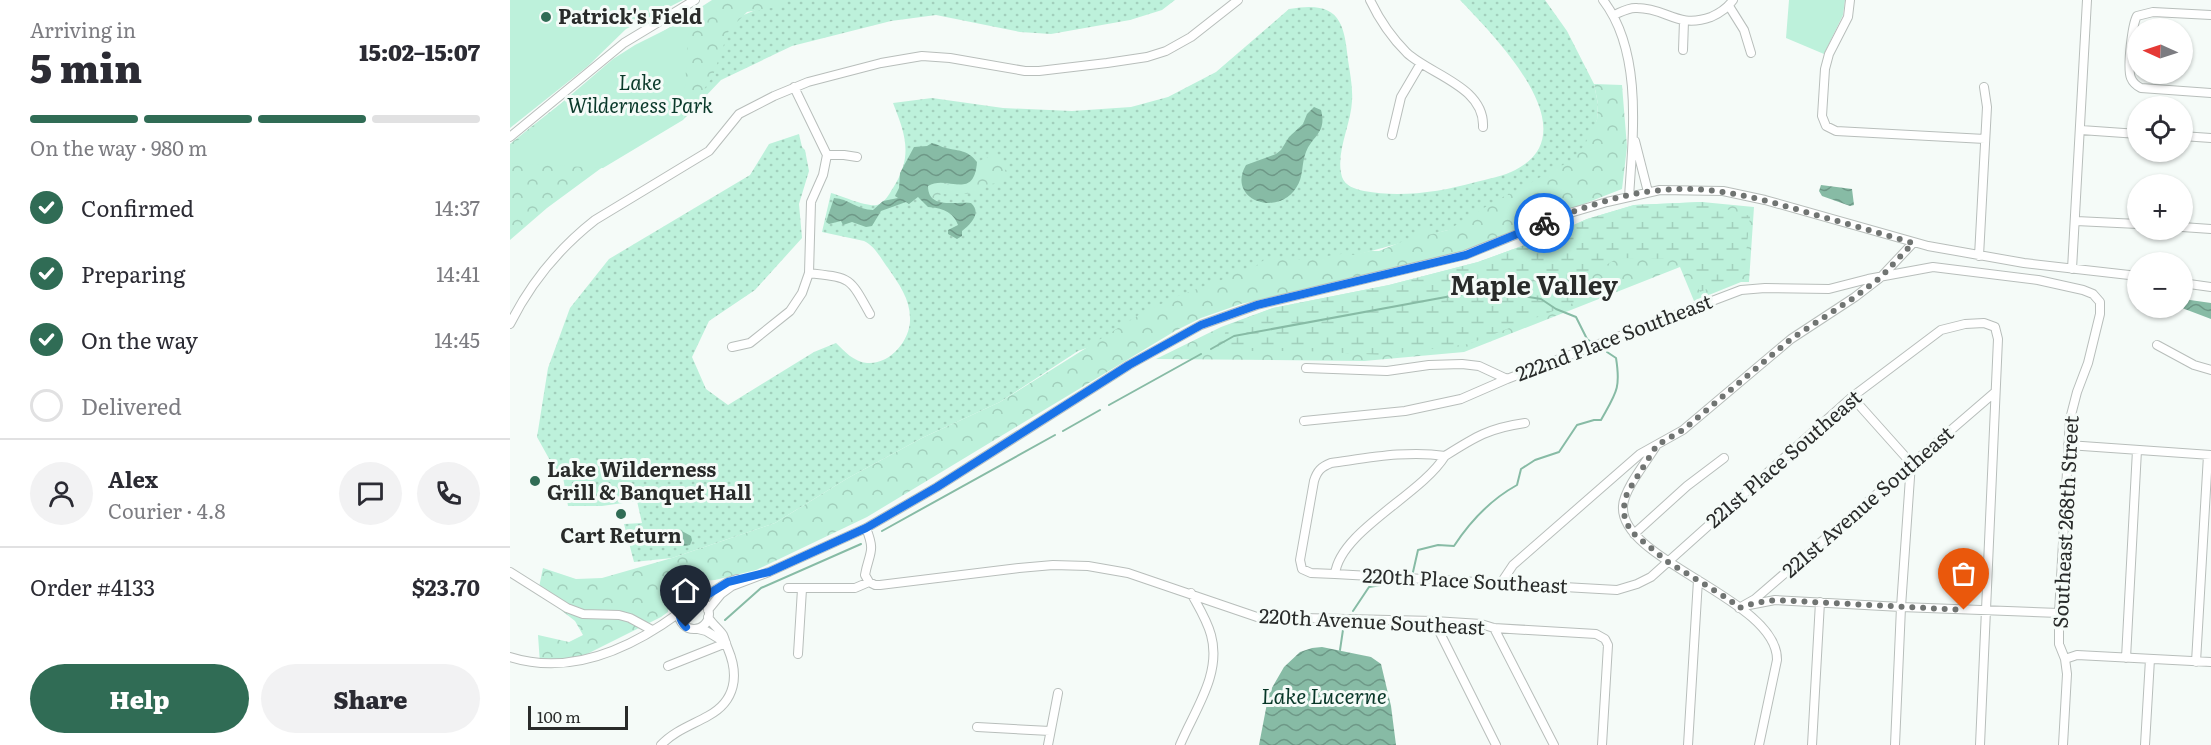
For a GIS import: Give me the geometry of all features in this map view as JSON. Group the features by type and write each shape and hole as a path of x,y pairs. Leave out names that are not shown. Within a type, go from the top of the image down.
{"street":[{"path":"510,137 624,43 695,0"},
{"path":"510,324 542,271 579,232 710,151 739,114 794,87 908,58 937,56 1025,71 1039,71 1147,57 1179,45 1238,0"},
{"path":"1370,0 1395,39 1421,63 1466,92 1474,100 1481,112 1483,127"},
{"path":"1603,0 1614,15 1625,48 1629,70 1633,134 1629,196"},
{"path":"1650,10 1651,0"},
{"path":"1850,0 1848,17 1826,62 1822,116 1827,126 1836,130 1985,139"},
{"path":"2072,269 2087,0"},
{"path":"1614,15 1633,8 1650,10 1684,21 1702,20 1715,15 1731,3 1744,30 1751,53"},
{"path":"2211,15 2153,12 2137,16 2133,24 2130,73 2134,84 2146,89 2211,93"},
{"path":"1683,50 1684,21"},
{"path":"1392,135 1401,98 1421,63"},
{"path":"732,347 750,343 790,311 802,293 809,273 812,201 825,168 827,155 794,87"},
{"path":"1979,256 1987,107 1984,87"},
{"path":"2080,130 2127,133"},
{"path":"1633,134 1648,192"},
{"path":"2193,137 2211,138"},
{"path":"827,155 857,157"},
{"path":"698,628 704,625 721,594 732,586 866,528 937,487 1129,365 1201,325 1257,305 1466,255 1570,213 1629,196 1680,189 1739,194 1913,243 1979,256 2127,275"},
{"path":"2076,220 2127,223"},
{"path":"2193,228 2211,229"},
{"path":"1501,583 1514,565 1640,454 1683,430 1791,339 1881,277 1913,243"},
{"name":"222nd Place Southeast","path":"1304,421 1431,406 1461,399 1729,293 1755,288 1830,289 1933,267 1989,272 2083,290 2092,294 2100,302"},
{"path":"809,273 838,276 849,280 870,314"},
{"path":"2193,284 2211,287"},
{"name":"Southeast 268th Street","path":"2063,745 2067,682 2065,659 2059,644 2059,613 2068,445 2073,404 2088,363 2100,314 2100,302"},
{"name":"221st Place Southeast","path":"1628,587 1644,581 1668,562 1852,397 1941,330 1965,324 1991,324 1995,327 1998,332 1994,393"},
{"path":"2157,345 2211,370"},
{"path":"1306,368 1387,371 1462,363 1479,366 1507,380"},
{"path":"1980,745 1994,393"},
{"name":"221st Avenue Southeast","path":"1739,608 1755,599 1994,393"},
{"path":"1852,397 1911,463 1901,607 1895,745"},
{"path":"1335,574 1340,557 1371,523 1414,490 1436,469 1445,456 1479,434 1503,426 1525,423"},
{"path":"1657,445 1624,499 1624,517 1634,534 1668,562 1739,608 1767,632 1777,652 1760,745"},
{"path":"2068,445 2210,455 2196,662"},
{"path":"2126,657 2137,450"},
{"name":"220th Place Southeast","path":"1445,456 1430,453 1383,456 1331,463 1318,470 1300,560 1302,568 1311,573 1617,590 1628,587"},
{"path":"1634,534 1687,486 1724,458"},
{"path":"866,528 872,542 871,556 865,575 869,582"},
{"name":"220th Avenue Southeast","path":"788,588 855,588 869,582 880,585 1031,567 1088,566 1128,573 1257,617 1434,621 1480,624 1494,628 1596,634 1605,639 1608,645 1602,745"},
{"path":"510,572 567,608 590,615 618,615 654,629 682,624 689,628 706,631 726,644"},
{"path":"682,624 679,613 686,601 699,600 728,582 756,576"},
{"path":"1688,745 1698,580"},
{"path":"798,654 802,589"},
{"path":"1180,745 1208,684 1214,659 1211,634 1191,593"},
{"path":"661,745 676,732 711,715 732,693 735,676 731,658 723,636 699,600"},
{"path":"1739,608 1775,600 2059,613"},
{"path":"1812,745 1820,602"},
{"path":"510,657 530,662 575,663 614,651 679,613"},
{"path":"1434,621 1496,745"},
{"path":"1494,628 1554,745"},
{"path":"668,666 726,644"},
{"path":"2065,659 2077,655 2211,662"},
{"path":"2145,745 2150,659"},
{"path":"1048,745 1058,693"},
{"path":"977,727 1050,731"}],"green space":[{"name":"Lake Wilderness Park","path":"510,0 683,0 626,29 588,66 510,128"},
{"name":"Lake Wilderness Park","path":"712,0 789,0 777,7 747,12 729,30 712,78 694,103 664,130 600,169 547,208 510,240 510,144 609,69"},
{"path":"780,0 1175,0 1162,10 1130,20 1051,34 1020,32 936,15 891,21 792,46 721,80 683,120 688,38"},
{"path":"1460,0 1545,0 1567,31 1594,84 1598,104 1597,120 1588,150 1496,217 1349,257 1078,351 1000,402 922,438 848,478 775,523 672,558 634,562 624,524 642,523 637,501 602,506 568,506 563,477 552,464 537,437 548,368 570,308 609,259 750,175 769,144 799,134 805,150 809,171 799,204 802,238 755,290 709,321 692,357 706,389 728,405 814,352 836,343 854,358 862,362 875,363 884,360 898,350 907,335 910,311 906,298 878,253 864,241 822,232 831,193 861,203 877,205 885,200 893,188 903,166 905,146 893,103 932,98 1003,108 1072,111 1131,107 1168,97 1216,72 1289,9 1319,8 1336,16 1341,24 1351,80 1351,110 1340,158 1343,180 1354,188 1378,193 1406,194 1448,189 1511,172 1534,155 1543,134 1540,111 1529,85 1494,36"},
{"path":"1789,0 1845,0 1843,15 1824,54 1786,38"},
{"name":"Lake Wilderness Park","path":"689,18 683,120 603,168 510,163 510,147 613,59 635,45"},
{"path":"1594,84 1622,85 1627,147 1622,189 1463,251 1429,261 1241,304 1201,318 1175,331 867,517 756,570 715,580 672,583 668,588 668,612 661,617 573,661 540,664 538,635 569,642 583,635 575,621 538,592 543,568 576,579 602,578 672,558 775,523 848,478 922,438 1000,402 1142,313 1178,296 1224,279 1240,270 1253,268 1264,260 1288,258 1300,260 1379,251 1406,240 1423,228 1432,226 1435,228 1428,235 1448,230 1500,198 1519,191 1574,159 1585,144 1597,120 1598,104"},
{"path":"991,156 999,156 1007,175 1001,182 982,186 982,190 972,193 941,194 934,200 927,189 928,185 934,182 959,186 976,172 977,162"},
{"path":"1702,202 1754,207 1749,282 1741,282 1694,301 1680,267 1464,352 1364,361 1156,359 1221,327 1273,308 1389,285 1478,262 1547,237 1587,219 1634,205"},
{"path":"1702,202 1750,216 1744,273 1700,292 1691,272 1675,259 1618,258 1601,268 1584,284 1586,298 1469,344 1383,355 1305,351 1225,351 1224,336 1228,325 1273,308 1389,285 1478,262 1547,237 1587,219 1634,205"}],"water":[{"path":"1314,107 1321,110 1321,129 1306,152 1296,188 1288,197 1277,202 1256,201 1243,187 1242,177 1246,165 1281,150"},
{"path":"932,143 967,153 977,162 975,174 971,181 965,184 935,183 928,186 929,194 938,201 971,203 974,207 976,211 974,218 962,231 962,236 957,239 948,234 948,230 958,225 950,213 928,207 918,197 909,204 906,202 881,211 872,226 866,227 852,222 843,225 841,221 829,224 826,222 834,198 873,210 883,201 898,198 895,196 899,188 900,173 914,147 927,146"},
{"path":"1821,185 1852,189 1854,205 1850,206 1822,196 1819,191"},
{"path":"2193,300 2211,303 2211,319 2193,312"},
{"path":"680,530 691,536 690,545 684,546 679,540 670,541 671,533"},
{"name":"Lake Lucerne","path":"1322,647 1371,657 1381,664 1391,706 1396,745 1259,745 1269,693 1284,667 1300,652"}],"waterway":[{"path":"1211,349 1234,336 1484,290 1541,299 1556,309 1576,317 1587,339 1591,342"},
{"path":"1413,572 1418,550 1438,545 1454,546 1482,511 1517,485 1521,469 1535,460 1559,452 1577,425 1601,420 1614,397 1618,377 1616,358 1607,352"},
{"path":"1109,405 1201,354"},
{"path":"1063,431 1100,410"},
{"path":"882,531 1055,435"},
{"path":"725,620 761,588 861,544"},
{"path":"1353,611 1369,587 1400,582"},
{"path":"1340,650 1344,623"}],"way so far":[{"path":"1544,223 1570,213 1648,192 1680,189 1705,190 1723,191 1765,200 1913,243 1881,277 1791,339 1683,430 1657,445 1627,493 1623,511 1627,524 1634,534 1668,562 1730,600 1739,608 1775,600 1964,610"}],"place":[{"name":"Patrick's Field","path":"546,17"},
{"name":"Lake Wilderness Grill & Banquet Hall","path":"535,481"},
{"name":"Cart Return","path":"621,514"}],"district":[{"name":"Maple Valley","path":"1534,286"}],"route":[{"path":"686,627 680,620 679,613 686,601 699,600 728,582 769,572 866,528 937,487 1129,365 1201,325 1257,305 1466,255 1544,223"}]}
